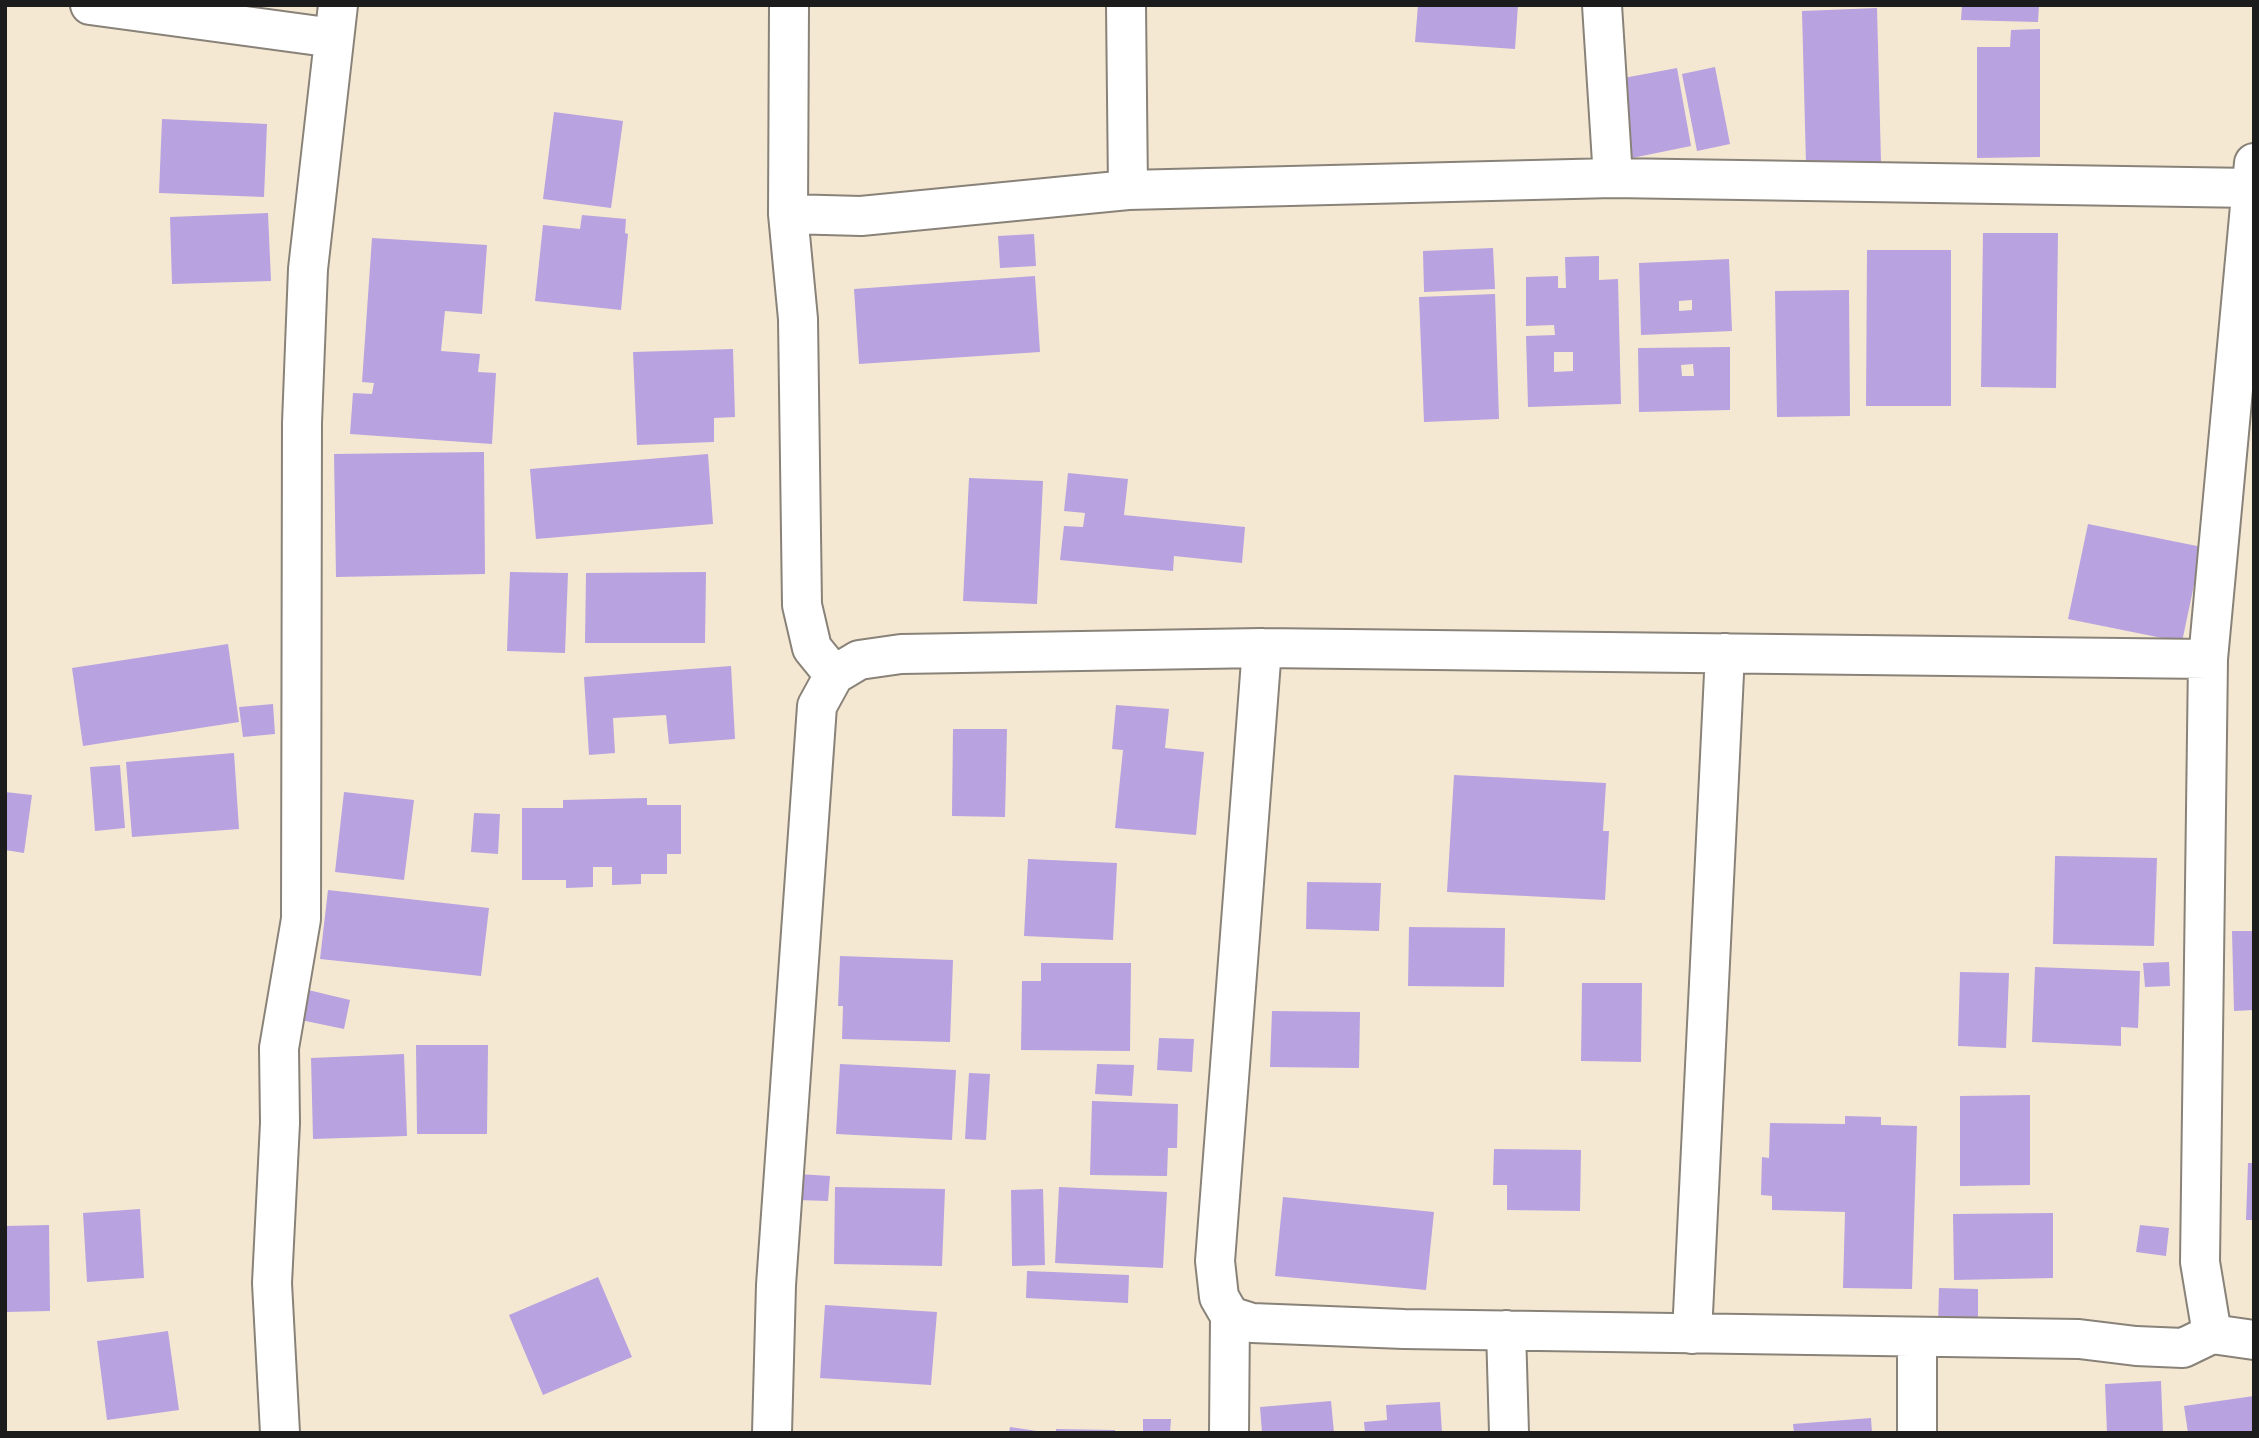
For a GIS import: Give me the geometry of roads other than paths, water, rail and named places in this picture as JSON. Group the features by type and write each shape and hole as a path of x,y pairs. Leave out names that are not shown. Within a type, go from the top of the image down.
{"street":[{"path":"90,5 336,22 308,269 302,437 301,919 279,1048 280,1123 272,1283 280,1433"},
{"path":"789,5 788,214 798,319 802,605 812,648 834,675"},
{"path":"1126,5 1128,191"},
{"path":"1602,5 1613,178"},
{"path":"788,214 861,216 1128,191 1613,178 2253,176 2208,659 2200,1262 2212,1334"},
{"path":"772,1433 776,1285 817,706 834,675 859,660 901,654 1262,648 2208,659"},
{"path":"1229,1433 1230,1315 1219,1297 1215,1261 1262,648"},
{"path":"1692,1334 1724,653"},
{"path":"1230,1315 1252,1323 1692,1334 2079,1339 2183,1348 2212,1334 2254,1340"},
{"path":"1506,1330 1509,1433"},
{"path":"1917,1337 1917,1433"}]}
